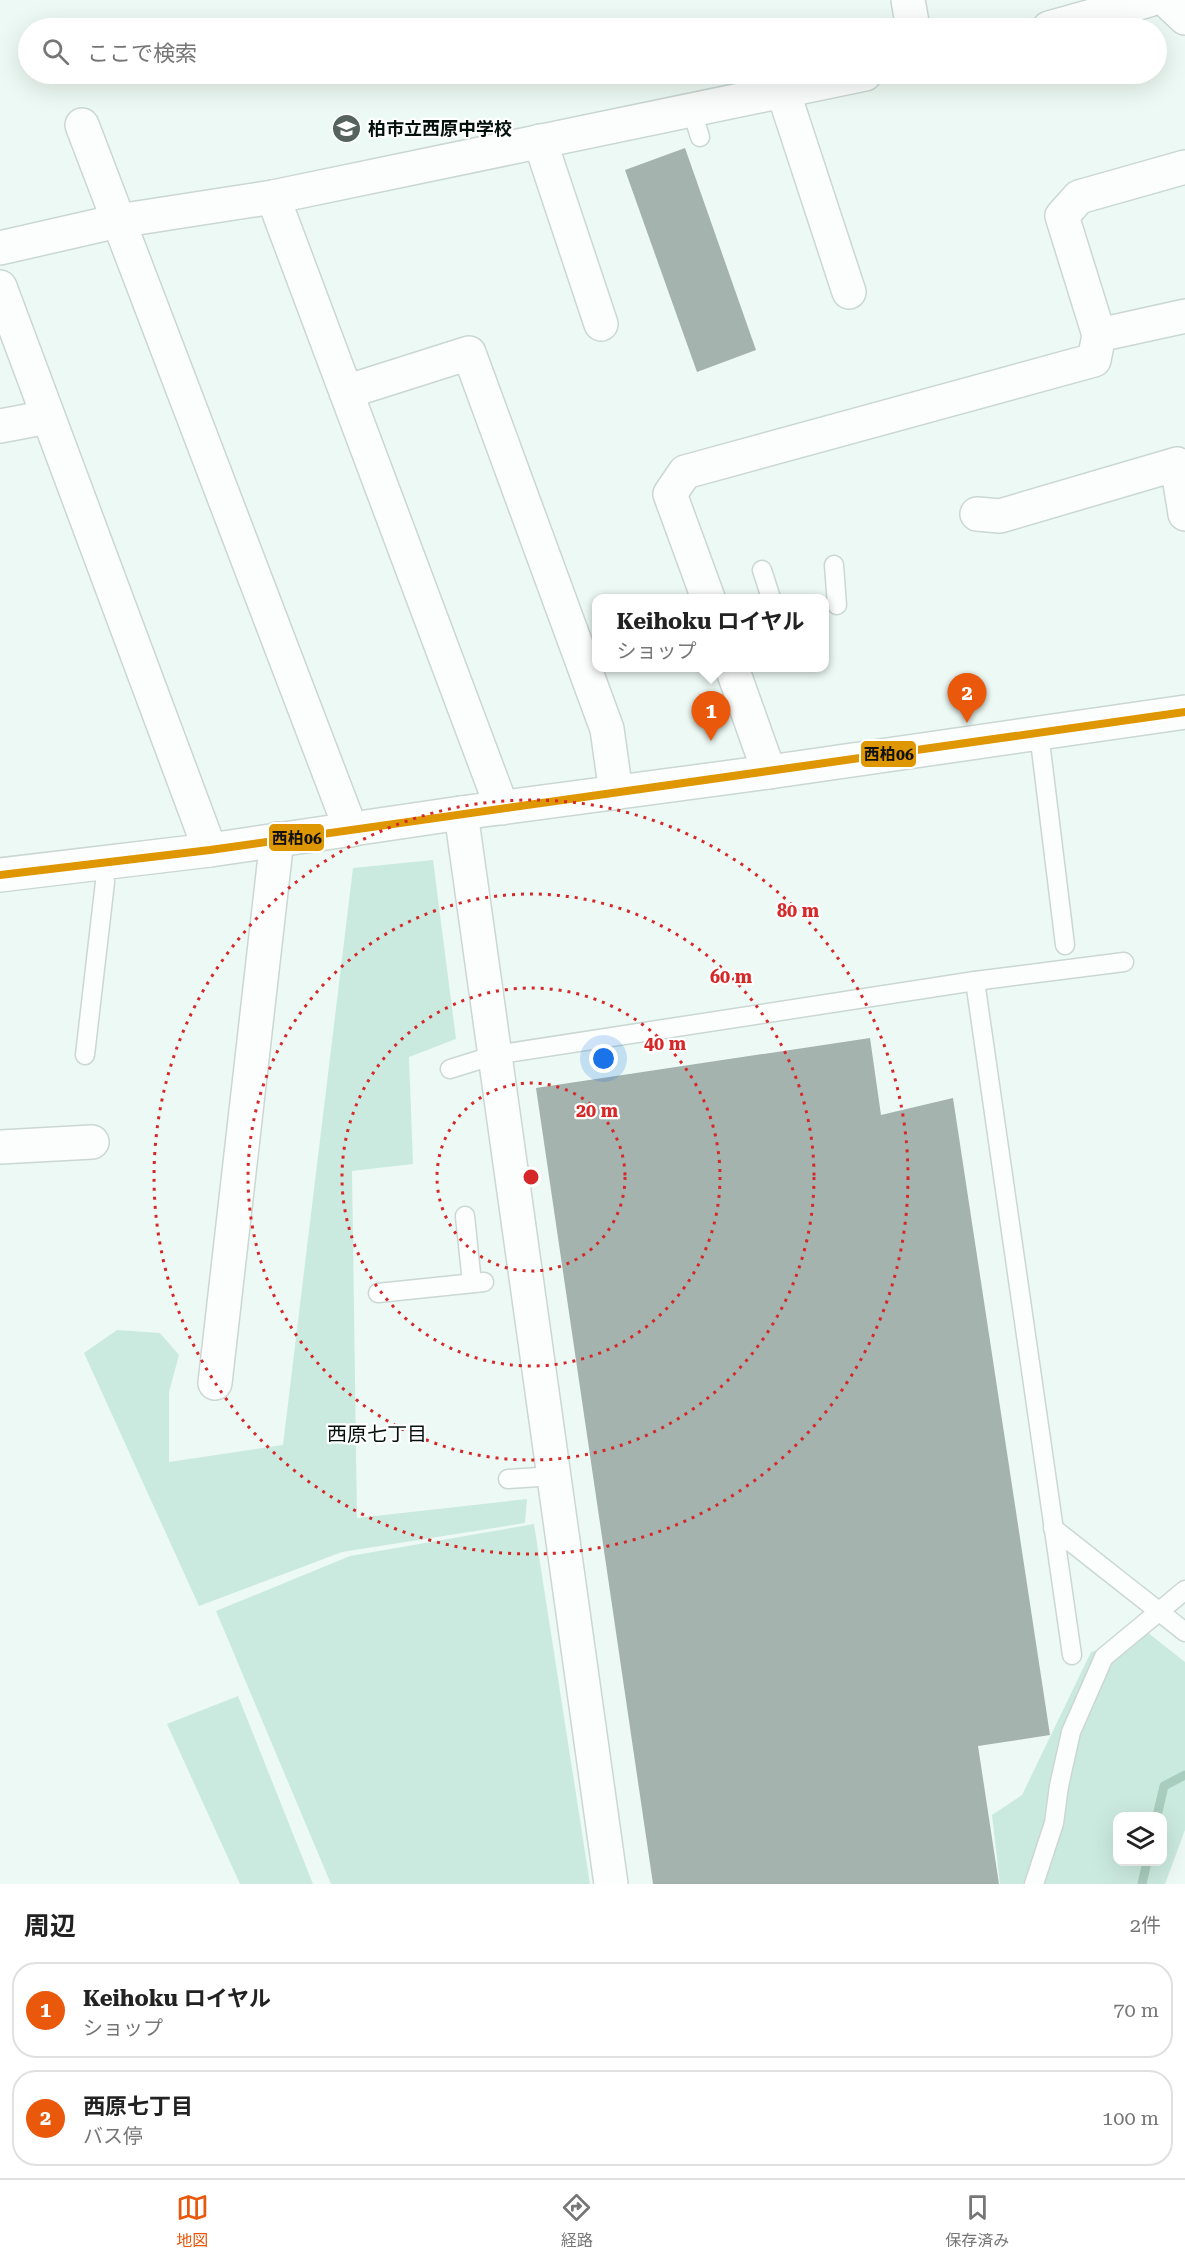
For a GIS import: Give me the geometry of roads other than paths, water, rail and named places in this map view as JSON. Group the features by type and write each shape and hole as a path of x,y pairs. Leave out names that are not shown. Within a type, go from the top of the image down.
{"street":[{"path":"908,0 911,18"},
{"path":"1085,18 1149,0"},
{"path":"1166,0 1185,18"},
{"path":"0,248 118,221 273,197 540,141 696,124 783,91 817,84"},
{"path":"783,91 849,292"},
{"path":"82,125 351,830"},
{"path":"540,141 601,324"},
{"path":"707,594 670,494 685,472 1094,360 1099,335 1062,216 1079,197 1185,167"},
{"path":"273,197 502,808"},
{"path":"0,287 210,850"},
{"path":"1099,335 1185,316"},
{"path":"346,392 469,353 607,729 616,793"},
{"path":"0,426 48,417"},
{"path":"977,514 1000,516 1177,464 1185,514"},
{"path":"733,672 769,772"},
{"path":"0,875 210,850 1185,712"},
{"path":"461,813 611,1884"},
{"path":"215,1383 277,839"},
{"path":"0,1147 92,1142"}],"lane":[{"path":"834,565 837,606"},
{"path":"762,570 770,594"},
{"path":"1039,734 1065,945"},
{"path":"85,1054 105,882 103,863"},
{"path":"450,1069 495,1055 975,981 1124,962"},
{"path":"975,981 1072,1655"},
{"path":"378,1293 478,1283 465,1216"},
{"path":"508,1479 554,1476"},
{"path":"1053,1528 1185,1632"},
{"path":"1034,1884 1054,1823 1059,1786 1071,1732 1104,1657 1185,1590"}],"waterway":[{"path":"1158,1812 1164,1786 1185,1775"},
{"path":"1142,1884 1146,1866"}],"place":[{"name":"柏市立西原中学校","path":"347,128"},
{"name":"西原七丁目","path":"967,723"},
{"name":"Keihoku ロイヤル","path":"711,741"}],"district":[{"name":"西原七丁目","path":"377,1434"}]}
